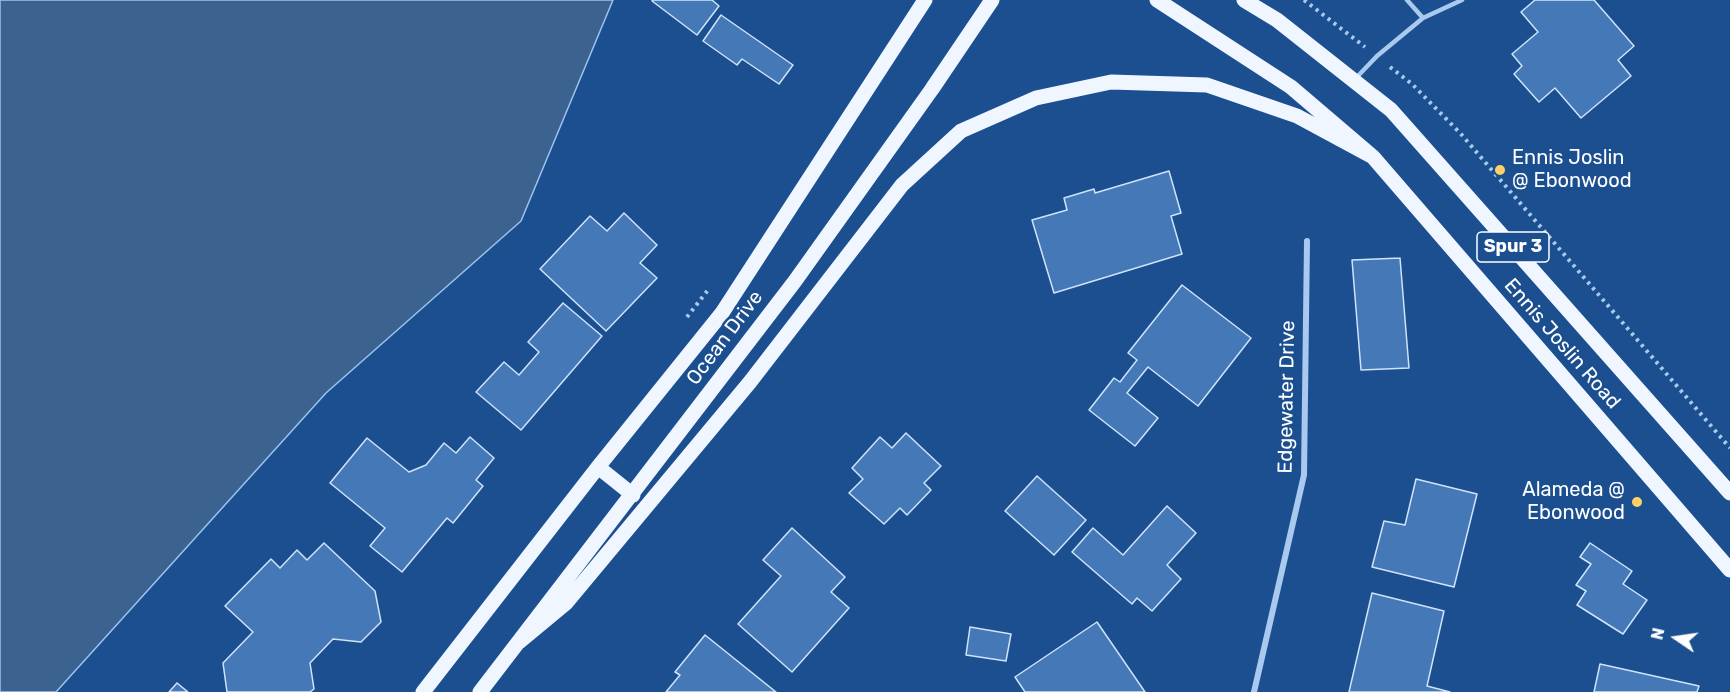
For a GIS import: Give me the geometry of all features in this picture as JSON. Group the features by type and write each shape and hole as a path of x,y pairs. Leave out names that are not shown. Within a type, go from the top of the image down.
{"main road":[{"name":"Ocean Drive","path":"423,692 598,467 722,313 925,0"},
{"name":"Ocean Drive","path":"480,692 795,281 932,89 992,0"},
{"name":"Ennis Joslin Road","path":"1157,0 1291,87 1373,157 1730,570"},
{"name":"Ennis Joslin Road","path":"1244,0 1277,20 1391,110 1730,493"},
{"path":"519,642 566,603 750,382 902,184 961,131 1036,98 1111,82 1207,85 1297,116 1373,157"},
{"path":"598,467 633,495"}],"street":[{"name":"Edgewater Drive","path":"1254,692 1304,475 1307,241"}],"lane":[{"path":"1407,0 1423,18"},
{"path":"1354,81 1377,56 1423,18 1462,0"}],"path":[{"path":"1304,0 1412,84 1461,134 1730,448"}],"water":[{"path":"0,0 613,0 521,221 326,393 56,692 0,692"}],"building":[{"path":"653,0 712,0 719,6 697,35"},
{"path":"1535,0 1594,0 1634,46 1618,60 1631,76 1581,118 1555,88 1539,102 1514,74 1522,66 1512,54 1538,32 1521,12"},
{"path":"721,15 793,65 779,84 742,59 737,65 703,41"},
{"path":"1169,171 1181,213 1171,216 1182,254 1054,293 1032,220 1067,210 1064,198 1094,189 1095,193"},
{"path":"624,213 657,245 640,263 657,278 606,331 540,269 590,216 607,231"},
{"path":"1400,258 1409,368 1361,370 1352,260"},
{"path":"1182,285 1251,338 1198,406 1148,367 1127,393 1158,418 1135,446 1089,410 1114,378 1120,382 1137,360 1128,353"},
{"path":"563,303 602,336 521,430 476,392 504,362 519,375 539,352 528,342"},
{"path":"906,433 941,466 924,483 931,490 907,515 900,508 884,524 849,493 863,479 852,468 880,437 892,448"},
{"path":"470,437 494,458 476,480 483,486 453,523 447,518 402,572 370,546 385,528 330,483 367,438 409,472 426,465 444,443 456,453"},
{"path":"1037,476 1086,520 1054,555 1005,511"},
{"path":"1416,479 1477,494 1454,587 1372,567 1384,521 1405,525"},
{"path":"1167,506 1196,533 1167,565 1181,579 1152,611 1137,598 1132,604 1072,552 1093,528 1123,555"},
{"path":"792,528 845,577 831,592 849,608 792,672 738,624 781,576 763,560"},
{"path":"324,543 375,591 381,622 361,642 333,639 310,663 314,689 310,692 227,692 223,663 253,632 225,606 271,559 280,568 297,550 307,560"},
{"path":"1590,543 1632,571 1623,584 1647,600 1623,634 1577,605 1586,591 1576,585 1591,564 1580,557"},
{"path":"1372,593 1444,611 1427,686 1450,692 1349,692"},
{"path":"1097,622 1145,692 1025,692 1015,677"},
{"path":"970,627 1011,634 1006,661 966,655"},
{"path":"705,635 776,692 666,692 680,675 675,672"},
{"path":"1600,664 1699,686 1697,692 1594,692"},
{"path":"177,683 188,692 169,692"}],"place":[{"name":"Ennis Joslin @ Ebonwood","path":"1500,170"},
{"name":"Alameda @ Ebonwood","path":"1637,502"}]}
